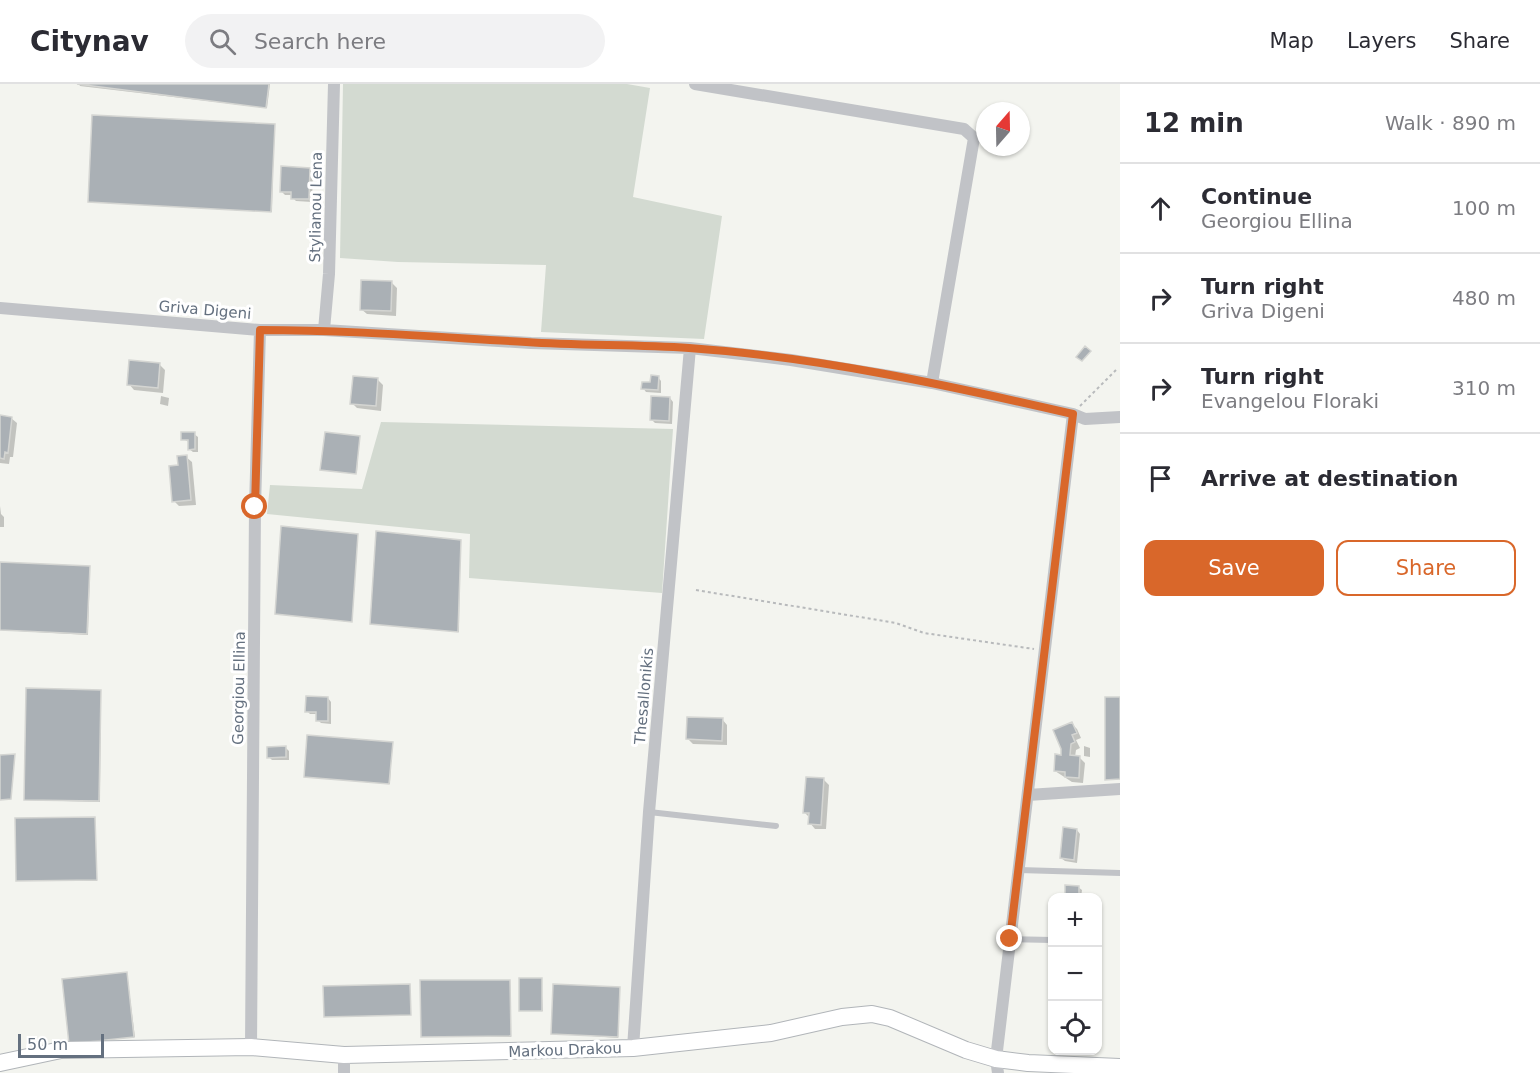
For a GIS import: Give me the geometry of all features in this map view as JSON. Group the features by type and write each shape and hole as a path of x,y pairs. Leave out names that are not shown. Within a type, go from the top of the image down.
{"street":[{"name":"Stylianou Lena","path":"324,330 329,274 333,84"},
{"path":"695,84 964,129 974,138 932,383"},
{"name":"Griva Digeni","path":"0,308 260,330 324,330 531,343 690,348 791,360 932,383 1073,414 1085,419 1120,417"},
{"name":"Georgiou Ellina","path":"250,1047 255,542 260,330"},
{"name":"Thesallonikis","path":"633,1048 649,812 690,348"},
{"path":"997,1066 1073,414"},
{"path":"1028,795 1120,789"},
{"name":"Markou Drakou","path":"0,1063 61,1050 250,1047 344,1055 633,1048 771,1033 842,1017 872,1014 890,1018 966,1050 997,1066 1028,1063 1120,1067"},
{"path":"344,1055 344,1073"}],"lane":[{"path":"649,812 776,826"},
{"path":"1019,870 1120,873"},
{"path":"1010,939 1048,940"}],"path":[{"path":"1073,414 1116,370"},
{"path":"696,590 896,623 924,633 1046,651"}],"shaded area":[{"path":"343,84 627,84 650,88 633,197 722,216 704,339 541,332 546,265 398,262 340,258"},
{"path":"381,422 673,429 662,593 469,578 470,534 267,514 270,485 362,489"}],"building":[{"path":"77,84 269,84 266,108"},
{"path":"92,115 275,124 271,212 88,202"},
{"path":"281,166 310,168 309,199 291,199 291,192 280,192"},
{"path":"361,280 392,281 391,311 360,310"},
{"path":"1085,346 1091,351 1082,361 1076,357"},
{"path":"129,360 160,363 158,388 127,385"},
{"path":"651,375 659,376 658,390 641,389 642,382 650,382"},
{"path":"353,376 378,378 376,406 350,404"},
{"path":"651,396 670,397 669,421 650,420"},
{"path":"0,415 12,417 8,453 5,452 4,459 0,458"},
{"path":"181,432 195,432 195,449 188,450 188,440 181,440"},
{"path":"325,432 360,436 356,474 320,470"},
{"path":"187,455 191,500 172,502 169,466 178,465 177,456"},
{"path":"281,526 358,534 352,622 275,614"},
{"path":"376,531 461,540 458,632 370,624"},
{"path":"0,562 90,566 87,634 0,630"},
{"path":"26,688 101,690 99,801 24,800"},
{"path":"306,696 328,697 328,721 316,721 316,712 305,712"},
{"path":"1105,697 1120,697 1120,779 1105,780"},
{"path":"687,717 723,718 722,741 686,739"},
{"path":"1072,722 1077,733 1072,735 1075,742 1071,744 1070,755 1080,756 1079,778 1065,777 1065,772 1054,771 1055,754 1061,755 1061,749 1053,730"},
{"path":"307,735 393,742 389,784 304,777"},
{"path":"286,746 286,757 267,758 267,747"},
{"path":"15,754 11,799 0,800 0,755"},
{"path":"806,777 824,778 821,825 808,824 809,813 803,813"},
{"path":"95,817 97,880 16,881 15,818"},
{"path":"1063,827 1077,829 1074,860 1060,858"},
{"path":"1065,885 1079,886 1079,893 1065,893"},
{"path":"127,972 134,1037 69,1044 62,979"},
{"path":"519,978 542,978 542,1011 519,1011"},
{"path":"420,980 510,980 511,1036 421,1037"},
{"path":"410,984 411,1015 324,1017 323,986"},
{"path":"553,984 620,987 618,1037 551,1034"}],"route":[{"path":"255,507 260,330 324,330 531,343 690,348 791,360 932,383 1073,414 1010,939"}]}
